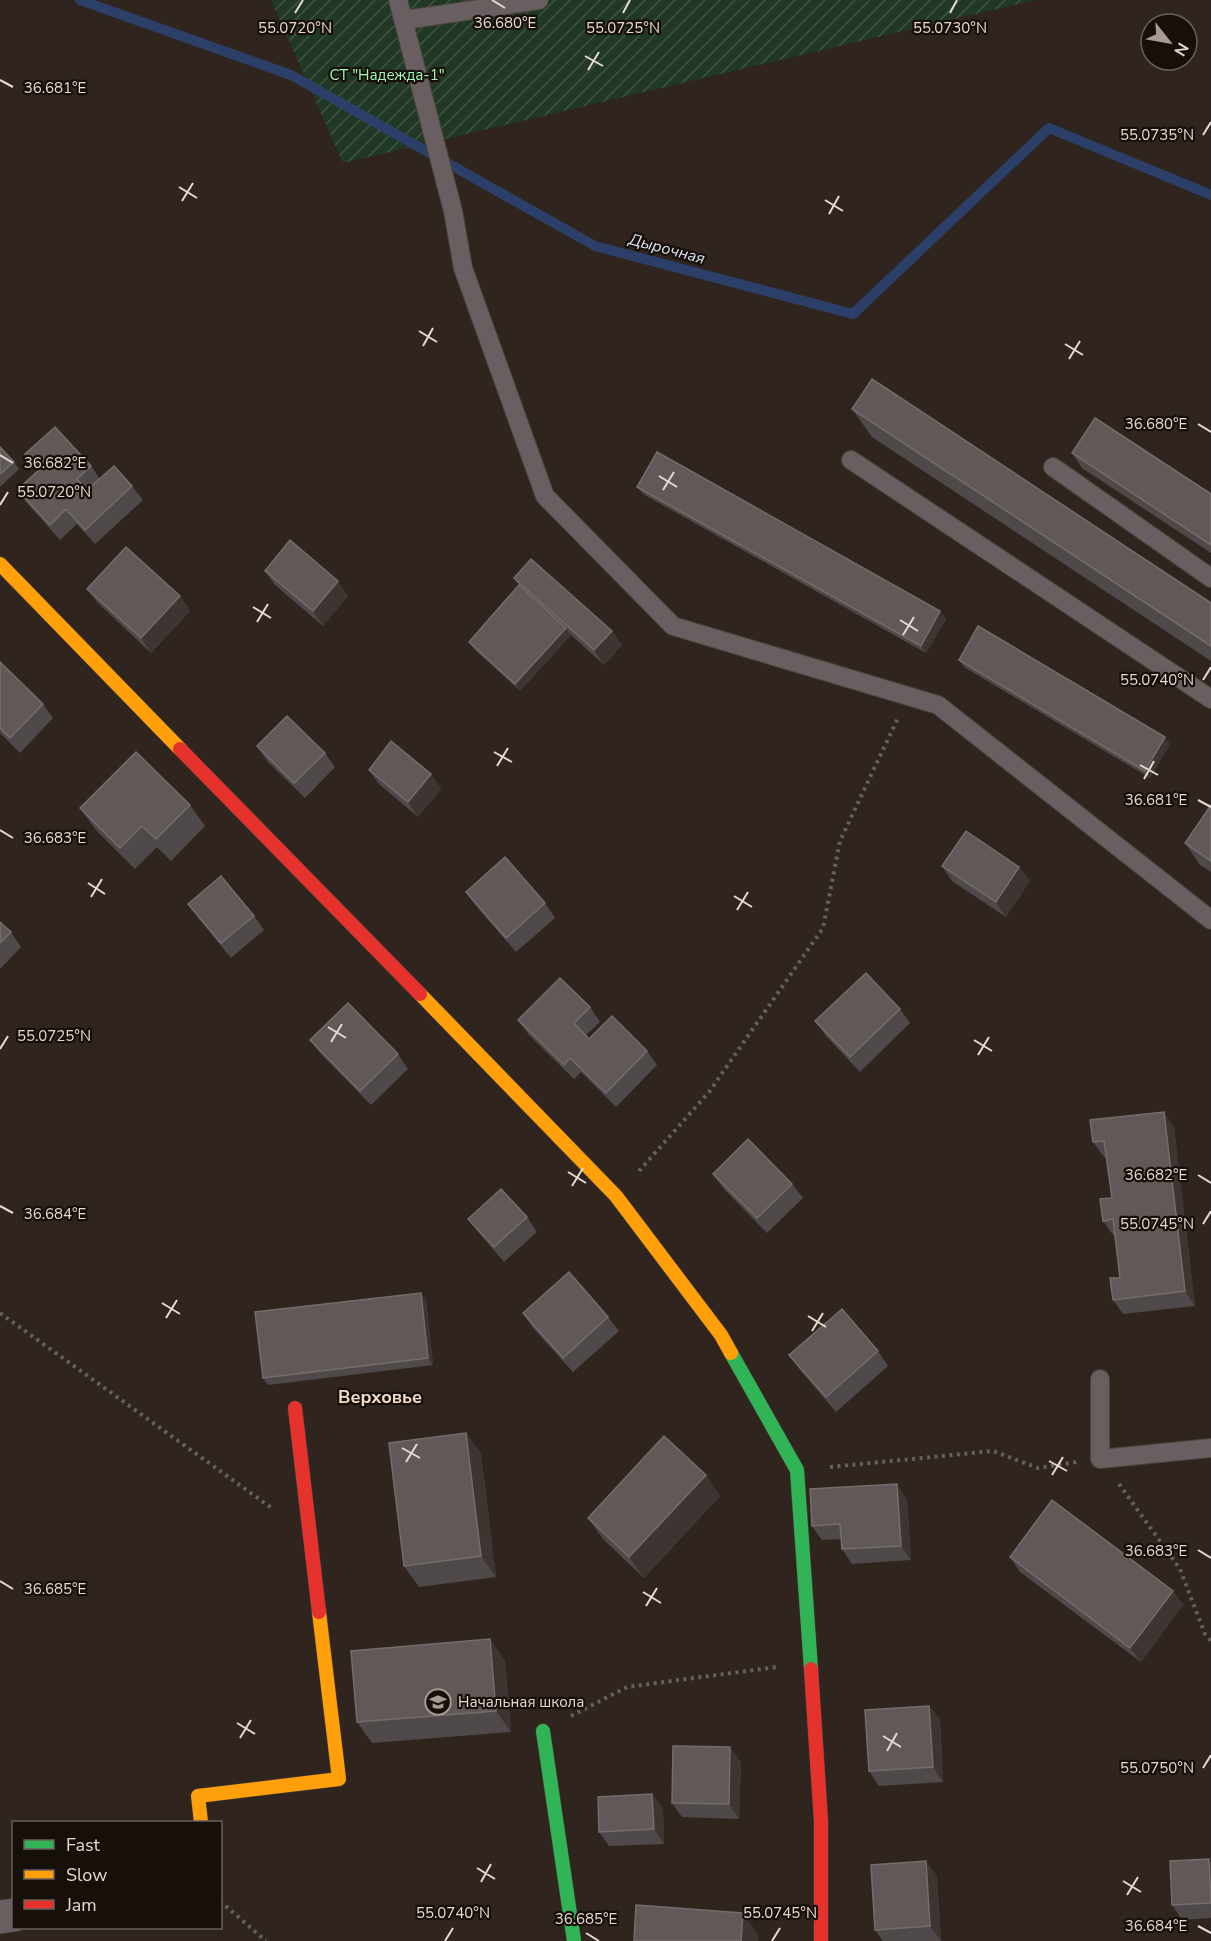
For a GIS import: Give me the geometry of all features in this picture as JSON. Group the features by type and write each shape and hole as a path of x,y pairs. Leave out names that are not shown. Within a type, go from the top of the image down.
{"street":[{"path":"0,564 616,1196 721,1335 797,1470 821,1821 821,1941"},
{"path":"201,1821 198,1796 339,1779 295,1408"},
{"path":"543,1731 574,1941"}],"lane":[{"path":"398,0 453,211 463,268 545,496 673,626 938,705 1211,920"},
{"path":"405,20 538,0"},
{"path":"851,460 1211,699"},
{"path":"1053,467 1211,578"},
{"path":"1100,1379 1100,1459 1211,1448"}],"path":[{"path":"616,1196 709,1092 823,928 840,841 909,696"},
{"path":"0,1313 310,1535"},
{"path":"797,1470 993,1451 1038,1468 1100,1459 1180,1569 1206,1634 1211,1641"},
{"path":"543,1731 627,1687 810,1662"},
{"path":"222,1903 266,1941"}],"green space":[{"name":"СТ \"Надежда-1\"","path":"271,0 1035,0 343,163"}],"building":[{"path":"872,379 1211,603 1211,646 852,409"},
{"path":"1095,418 1211,494 1211,545 1072,453"},
{"path":"55,427 91,466 77,479 87,490 114,466 132,486 85,530 66,509 50,525 17,490 40,469 25,454"},
{"path":"0,447 14,462 0,474"},
{"path":"657,452 940,611 921,646 637,487"},
{"path":"290,540 338,581 313,611 265,571"},
{"path":"126,547 180,596 141,638 87,589"},
{"path":"531,559 612,631 594,650 514,578"},
{"path":"519,585 566,628 515,684 469,642"},
{"path":"978,626 1165,737 1145,771 959,660"},
{"path":"0,662 43,704 10,738 0,728"},
{"path":"287,716 325,753 294,783 257,746"},
{"path":"391,741 431,774 408,802 369,770"},
{"path":"136,752 190,805 156,839 142,826 120,848 80,808"},
{"path":"1211,805 1211,861 1185,843"},
{"path":"966,831 1019,867 996,902 942,866"},
{"path":"505,857 545,903 506,938 466,892"},
{"path":"221,876 254,916 221,943 188,904"},
{"path":"0,922 11,932 0,943"},
{"path":"866,973 900,1009 850,1057 815,1021"},
{"path":"560,978 590,1007 574,1023 589,1039 612,1016 647,1051 606,1093 570,1058 564,1065 518,1020"},
{"path":"348,1003 398,1054 360,1091 310,1040"},
{"path":"1164,1112 1185,1291 1113,1300 1110,1278 1120,1278 1113,1219 1103,1221 1100,1199 1112,1198 1104,1141 1093,1142 1090,1120"},
{"path":"748,1139 792,1184 757,1218 713,1174"},
{"path":"501,1189 527,1217 494,1247 468,1219"},
{"path":"569,1272 608,1317 563,1358 523,1313"},
{"path":"421,1293 428,1358 263,1378 255,1312"},
{"path":"842,1309 878,1351 826,1397 789,1355"},
{"path":"466,1433 481,1556 404,1566 389,1443"},
{"path":"664,1436 706,1475 629,1557 588,1518"},
{"path":"897,1484 901,1546 842,1549 840,1524 812,1526 810,1489"},
{"path":"1052,1500 1173,1591 1130,1648 1010,1557"},
{"name":"Начальная школа","path":"490,1639 496,1711 357,1722 351,1651"},
{"path":"929,1706 933,1767 869,1771 865,1710"},
{"path":"673,1746 730,1747 729,1804 672,1803"},
{"path":"652,1794 654,1829 599,1832 598,1797"},
{"path":"1209,1859 1211,1903 1172,1905 1170,1861"},
{"path":"926,1861 930,1926 875,1930 871,1865"},
{"path":"636,1905 743,1913 741,1941 634,1941"}],"waterway":[{"name":"Дырочная","path":"80,0 291,75 595,246 853,314 1049,128 1211,195"}],"traffic: fast":[{"path":"731,1353 797,1470 811,1669"},
{"path":"543,1731 574,1941"}],"traffic: slow":[{"path":"0,564 180,749"},
{"path":"420,994 616,1196 721,1335 731,1353"},
{"path":"201,1821 198,1796 339,1779 319,1612"}],"traffic: jam":[{"path":"180,749 420,994"},
{"path":"295,1408 319,1612"},
{"path":"811,1669 821,1821 821,1941"}],"place":[{"name":"Начальная школа","path":"438,1702"}],"district":[{"name":"Верховье","path":"380,1397"}]}
